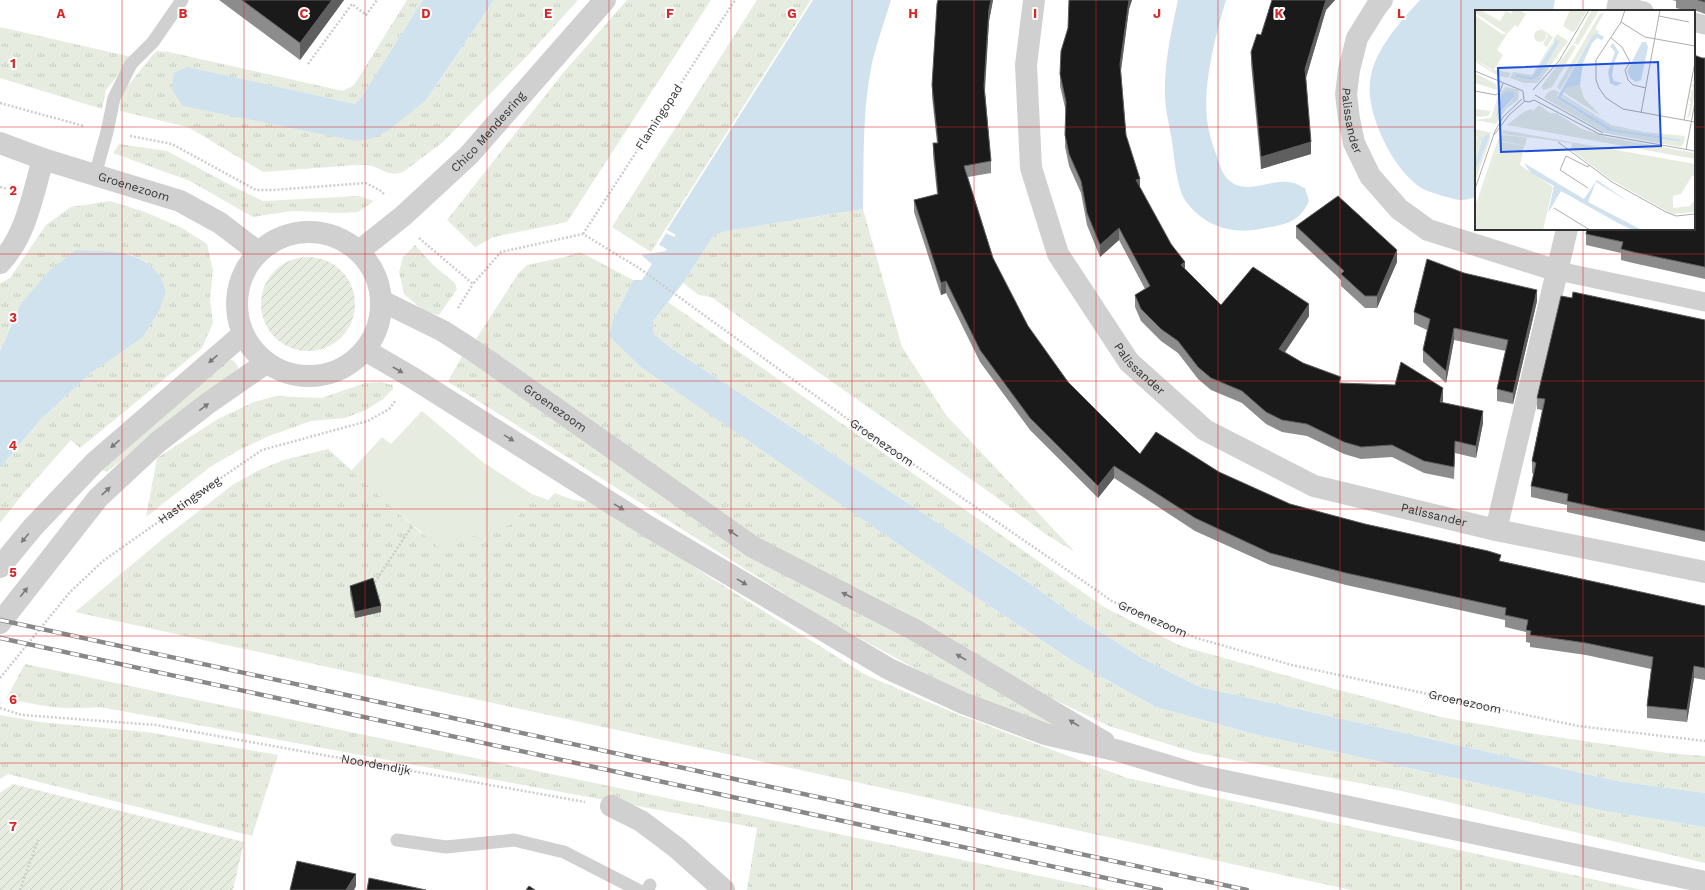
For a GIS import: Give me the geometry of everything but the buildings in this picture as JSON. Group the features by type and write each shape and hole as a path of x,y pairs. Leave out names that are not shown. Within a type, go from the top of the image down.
{"street":[{"name":"Chico Mendesring","path":"358,251 403,216 470,155 605,0"},
{"name":"Palissander","path":"1034,0 1026,65 1031,168 1058,254 1129,362 1205,430 1314,486 1496,530 1705,572"},
{"name":"Palissander","path":"1382,0 1357,38 1349,70 1346,94 1354,142 1370,176 1399,209 1428,230 1558,271 1705,302"},
{"path":"1618,5 1640,10"},
{"path":"1695,22 1705,25"},
{"name":"Groenezoom","path":"0,143 43,159 180,201 220,223 258,252"},
{"path":"0,263 9,254 27,216 43,159"},
{"path":"1496,530 1567,230"},
{"path":"308,231 326,233 344,240 358,251 368,261 375,274 380,287 382,301 378,327 365,350 344,367 331,373 318,375 305,376 291,374 266,363 249,345 243,334 238,319 236,305 237,291 242,276 249,263 258,252 273,241 290,234 308,231"},
{"name":"Groenezoom","path":"382,301 443,331 753,547 913,629 1119,751"},
{"path":"0,566 33,528 95,462 243,334"},
{"name":"Groenezoom","path":"365,350 413,378 649,527 889,669 963,703 1046,734 1119,751 1202,776 1705,882"},
{"path":"0,623 98,498 158,442 207,404 266,363"},
{"path":"611,806 641,821 674,852 724,890"}],"lane":[{"path":"95,175 107,132 114,98 132,64 153,42 182,0"},
{"path":"397,840 446,847 514,840 564,852 638,890"}],"path":[{"path":"308,64 352,4 366,15 377,0"},
{"name":"Flamingopad","path":"583,234 735,0"},
{"path":"172,144 256,190 366,183 381,191 403,216 422,242 473,284 501,252 583,234"},
{"name":"Groenezoom","path":"583,234 639,268 849,420 1112,601 1196,638 1292,665 1578,726 1705,741"},
{"name":"Hastingsweg","path":"0,678 70,592 103,561 262,450 368,421 389,408 413,378"},
{"path":"375,582 412,526"},
{"name":"Noordendijk","path":"0,708 22,715 156,725 611,806"},
{"path":"20,890 38,840"}],"green space":[{"path":"407,0 423,0 362,96 355,104 186,68 356,140 426,100 494,0 578,0 530,53 443,142 403,172 394,174 368,165 356,165 263,172 188,127 120,111 121,94 156,51 169,52 343,91 354,85"},
{"path":"627,0 711,0 567,222 494,237 475,247 447,220 563,73"},
{"path":"757,0 811,0 651,252 612,227"},
{"path":"0,27 132,57 106,90 102,109 0,78"},
{"path":"119,144 167,151 263,201 359,196 374,201 358,212 340,213 292,211 253,217 190,181 113,153"},
{"path":"110,201 145,212 182,228 207,244 213,271 210,299 213,323 202,348 80,448 71,440 22,495 0,523 0,468 40,420 91,373 142,338 159,275 145,261 127,253 17,310 0,351 0,283 10,278 46,225 71,207"},
{"path":"863,209 902,347 946,415 1075,552 1047,535 992,494 711,297 699,295 683,283 714,235 726,231"},
{"path":"415,245 433,265 455,283 457,289 439,315 424,311 404,294 399,272 403,257"},
{"path":"580,252 633,280 614,318 961,587 1076,663 1156,707 1254,734 1600,810 1705,827 1705,863 1397,790 1197,753 1109,726 1026,686 901,610 762,540 578,414 476,339 518,274 527,265 565,257"},
{"path":"308,257 326,261 341,271 351,286 355,304 351,322 341,337 326,347 308,351 290,347 275,337 265,322 261,304 265,286 275,271 290,261"},
{"path":"668,302 1104,607 1181,646 1441,717 1529,733 1667,753 1705,756 1705,793 1617,781 1200,687 1142,658 1078,618 1022,578 671,348 654,334 653,321"},
{"path":"462,356 845,602 1053,721 1050,729 923,673 825,619 448,382"},
{"path":"228,359 235,362 238,369 107,472 95,467"},
{"path":"381,382 393,385 393,389 383,399 366,410 345,418 311,421 269,436 239,450 210,467 146,517 157,458 218,419 254,402 276,396 322,398 365,383"},
{"path":"422,411 484,463 532,494 513,524 438,547 351,471 382,437 391,444"},
{"path":"328,449 422,534 513,524 532,494 548,500 555,493 573,500 600,503 711,578 866,675 952,712 1127,778 1642,890 1351,890 75,612 165,537 234,484 259,470 284,460"},
{"path":"25,664 1107,890 747,890 757,828 100,707 53,707 7,697"},
{"path":"0,715 40,722 147,732 278,755 252,836 8,774 0,779"},
{"path":"13,784 244,842 233,890 0,890 0,793"}],"water":[{"path":"423,0 494,0 426,100 389,130 370,139 356,141 183,106 172,90 174,73 187,67 355,104 362,96"},
{"path":"813,0 891,0 879,37 869,77 864,133 863,209 726,231 714,235 683,283 653,321 654,334 671,348 1022,578 1078,618 1142,658 1200,687 1617,781 1705,793 1705,827 1600,810 1254,734 1156,707 1076,663 961,587 641,367 609,336 614,318 633,280 642,280 652,264 641,255 666,251 667,249 659,245 666,233 674,237 676,235 667,230"},
{"path":"1178,0 1226,0 1213,48 1206,100 1211,138 1222,171 1231,182 1240,186 1252,187 1276,182 1288,182 1295,183 1305,188 1309,201 1305,209 1295,219 1276,226 1249,231 1228,229 1209,222 1200,216 1192,209 1182,195 1176,172 1165,94 1165,76 1171,32"},
{"path":"1420,0 1555,0 1553,10 1475,10 1475,197 1458,200 1423,189 1412,181 1402,170 1384,142 1377,126 1370,95 1372,70 1382,48 1404,18"},
{"path":"76,250 121,253 142,260 151,266 159,275 166,291 159,311 142,338 91,373 40,420 0,468 0,351 20,305 50,270"}],"railway":[{"path":"0,620 1247,890"},
{"path":"0,638 1161,890"}]}
